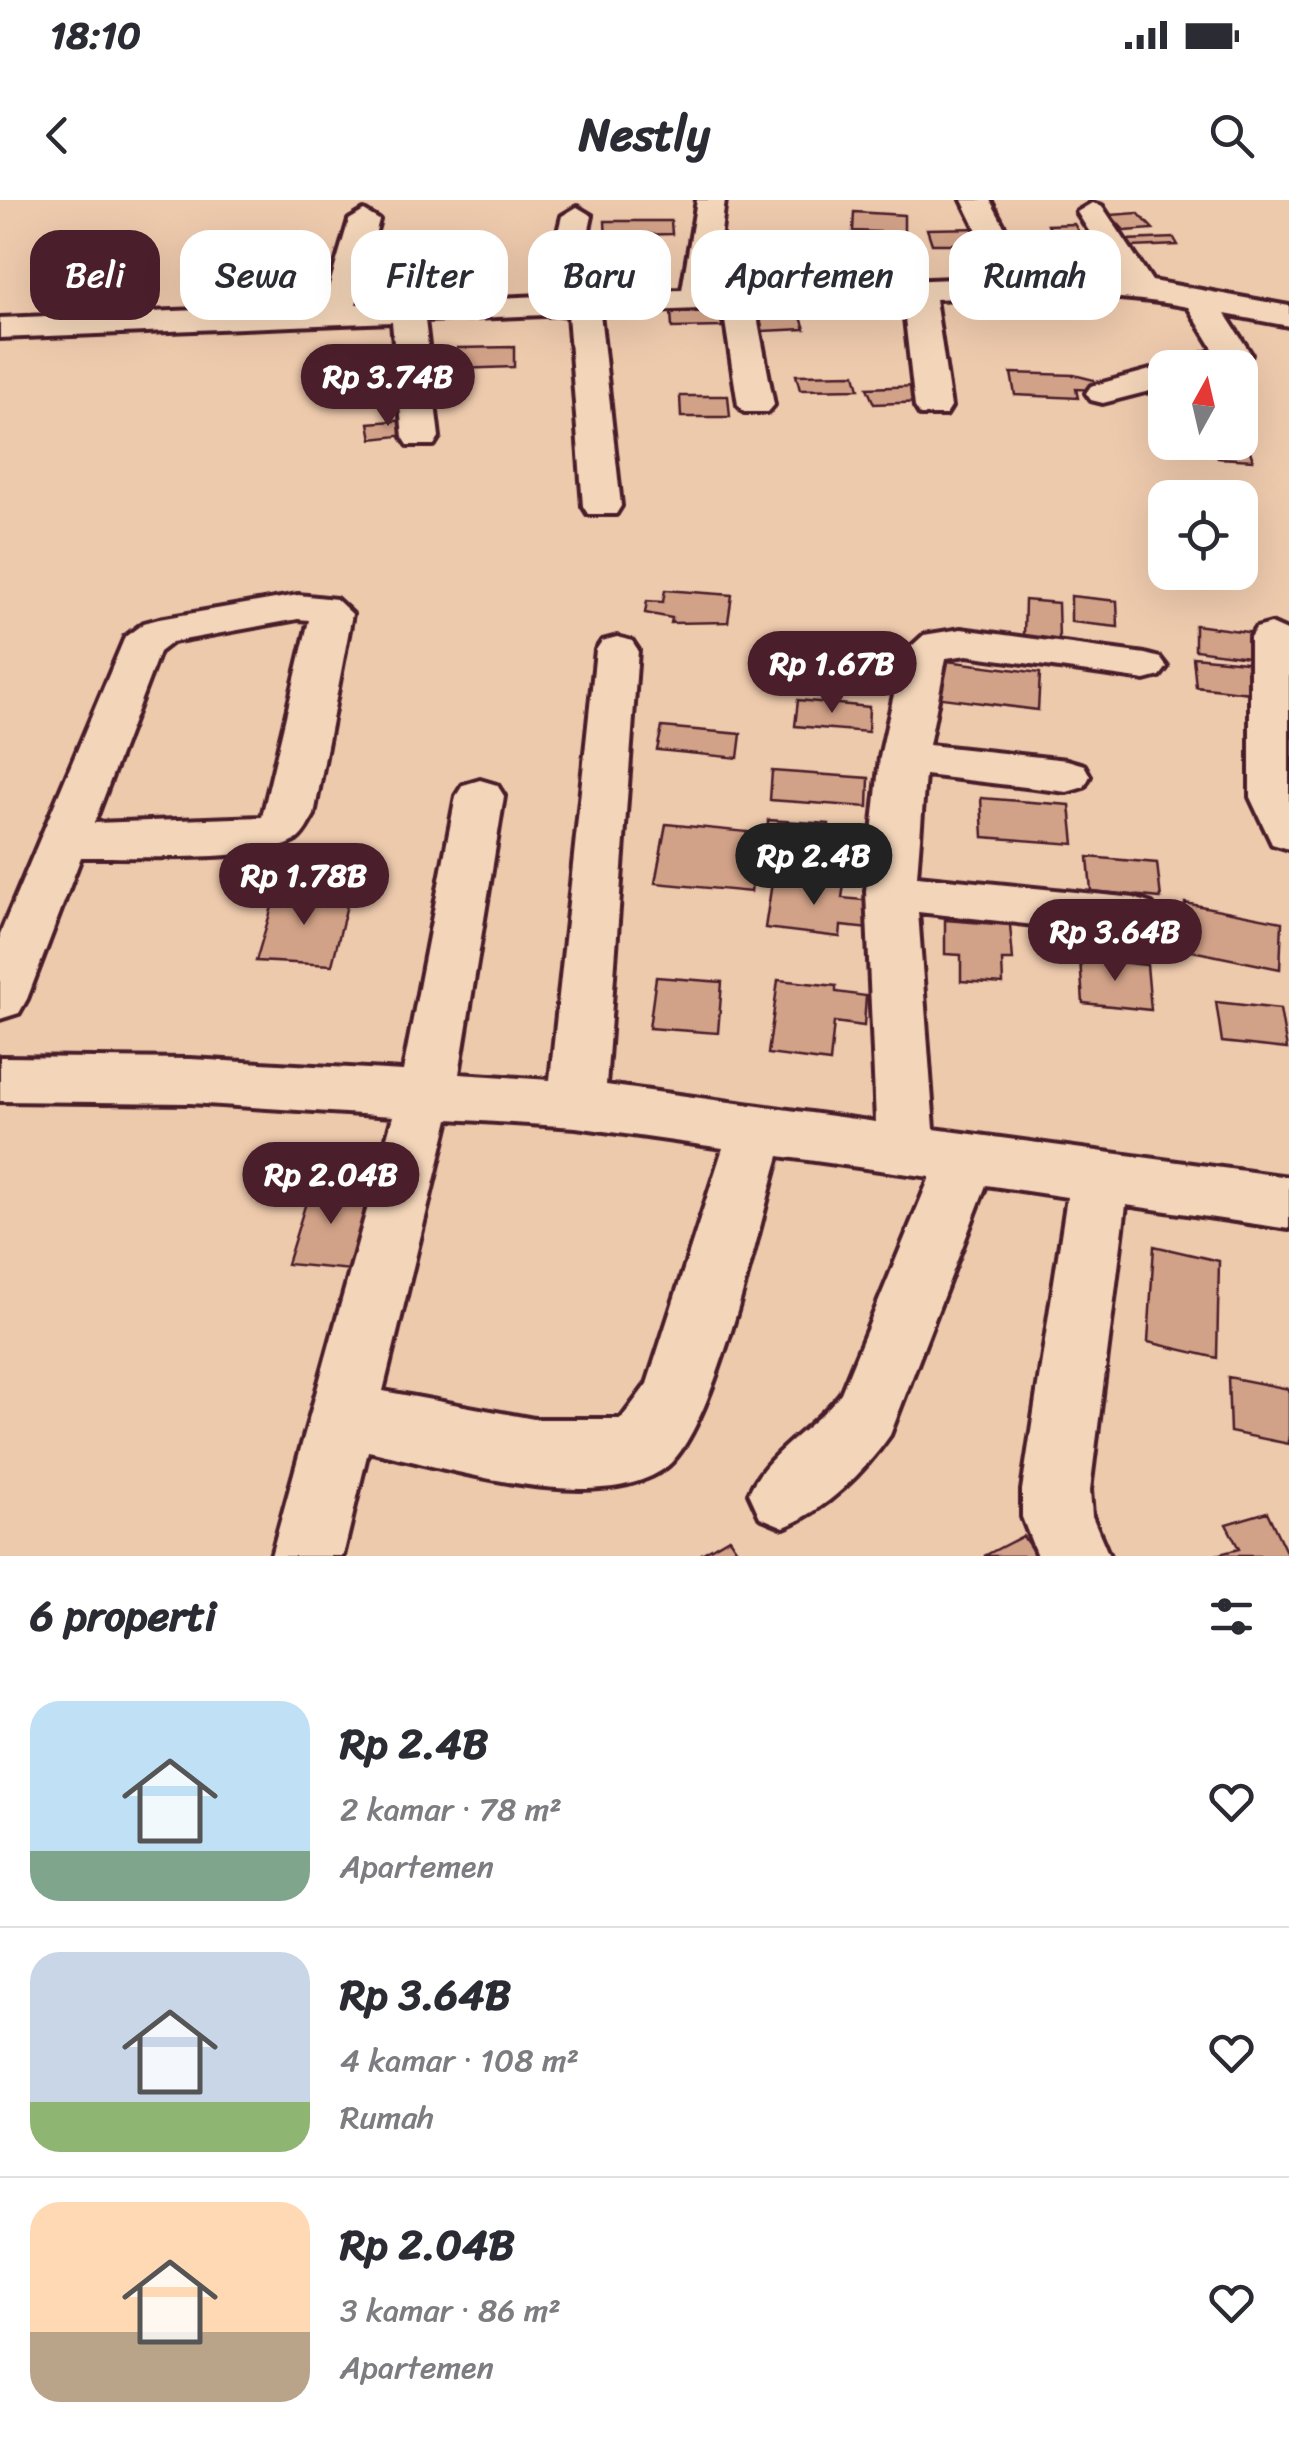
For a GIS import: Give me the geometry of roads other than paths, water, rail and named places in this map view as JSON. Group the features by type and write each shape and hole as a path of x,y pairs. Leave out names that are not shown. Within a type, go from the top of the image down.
{"street":[{"path":"707,230 711,200"},
{"path":"976,200 991,230"},
{"path":"1092,212 1129,263 1141,289"},
{"path":"576,230 577,216"},
{"path":"338,311 364,220"},
{"path":"1121,289 1199,298 1289,316"},
{"path":"1199,298 1232,350"},
{"path":"0,328 351,311"},
{"path":"407,320 420,437"},
{"path":"573,320 602,506"},
{"path":"740,320 756,405"},
{"path":"922,320 934,407"},
{"path":"1104,394 1148,381"},
{"path":"0,999 60,841 140,646 148,637 298,607 321,608 331,614 284,825 256,836 60,841"},
{"path":"1271,637 1274,797 1289,832"},
{"path":"784,1494 850,1436 866,1413 936,1154 891,891 903,758 925,654 932,646 967,642 1145,668"},
{"path":"576,1104 617,650"},
{"path":"903,758 1067,776"},
{"path":"307,1556 427,1095 480,796"},
{"path":"891,891 1134,917"},
{"path":"0,1079 190,1081 576,1104 1289,1203"},
{"path":"344,1414 537,1450 604,1454 636,1448 662,1421 679,1387 758,1129"},
{"path":"1073,1556 1058,1517 1056,1490 1100,1176"}]}
